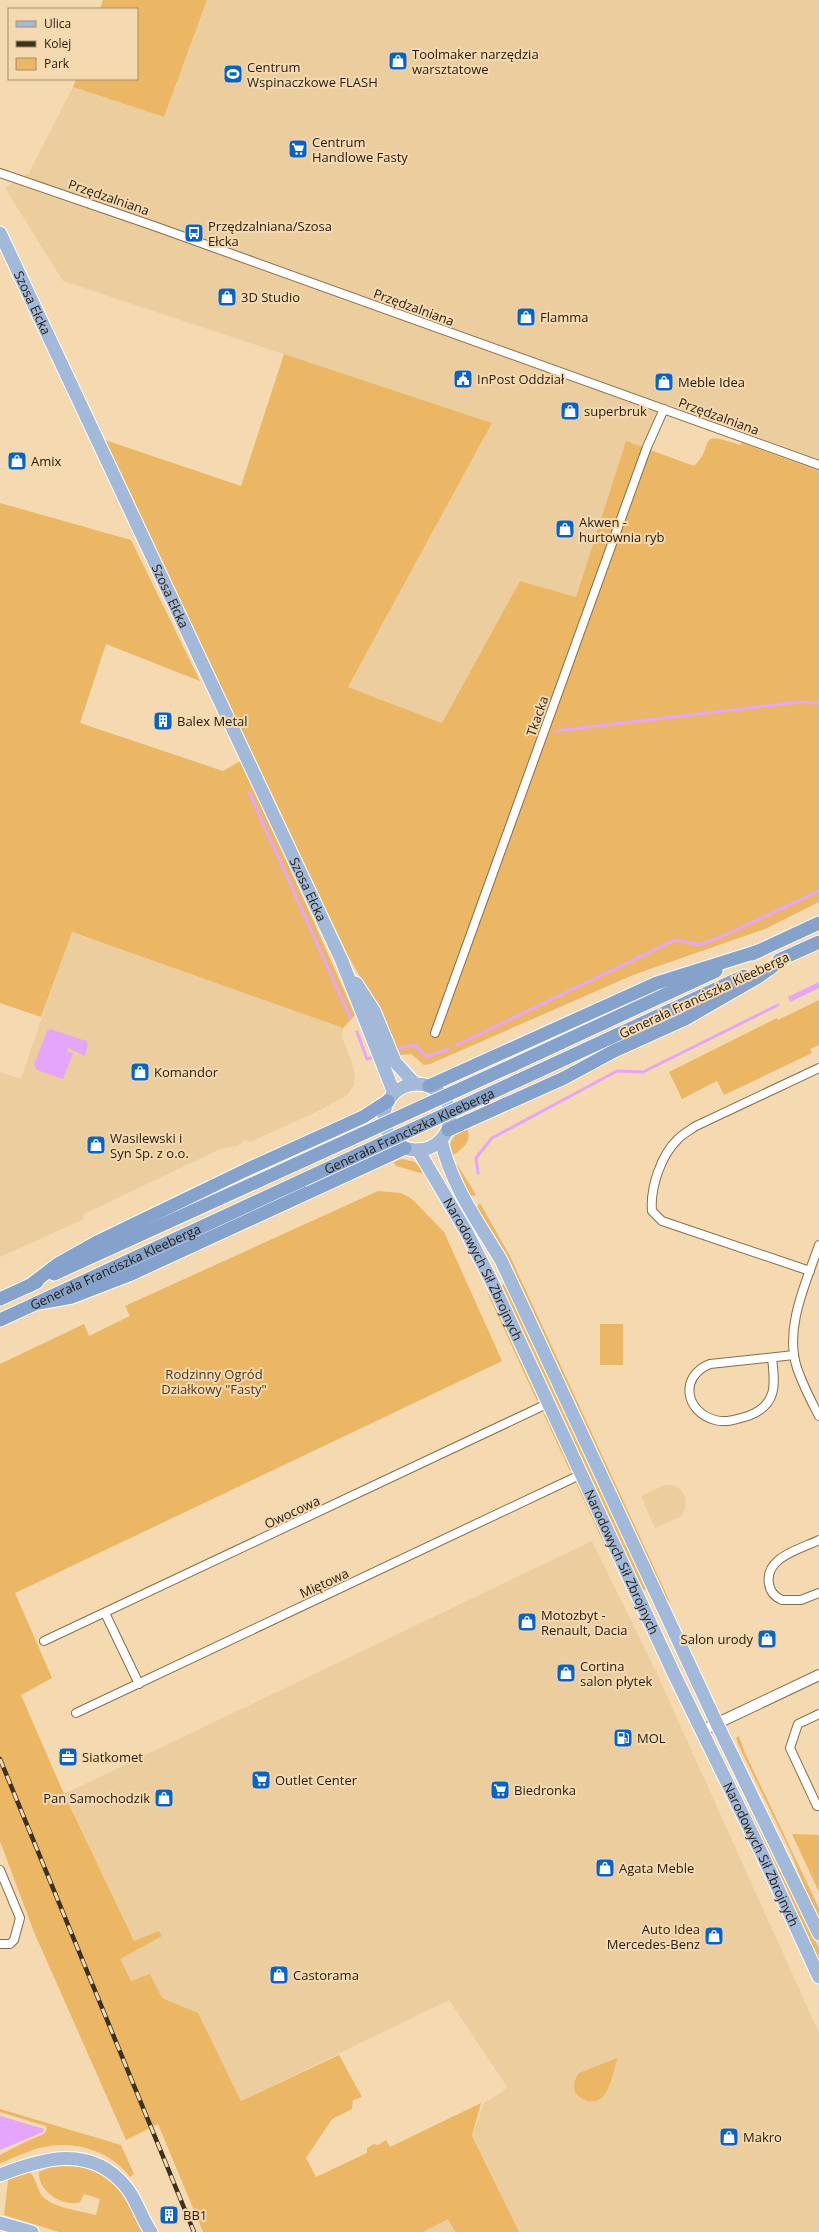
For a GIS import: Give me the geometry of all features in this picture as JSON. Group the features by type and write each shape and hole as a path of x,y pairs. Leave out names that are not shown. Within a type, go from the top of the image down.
{"highway":[{"name":"Generała Franciszka Kleeberga","path":"0,1299 511,1066 819,923"},
{"name":"Generała Franciszka Kleeberga","path":"0,1320 819,942"},
{"path":"429,1086 657,984 759,951"},
{"path":"445,1135 564,1078 614,1051 685,1019 758,977 786,957"},
{"path":"29,1286 58,1264 99,1241 252,1167 363,1116 391,1097"},
{"path":"39,1303 72,1297 129,1275 405,1148"}],"main road":[{"name":"Szosa Ełcka","path":"0,233 341,959 364,1018 391,1097"},
{"name":"Szosa Ełcka","path":"341,959 380,1024 396,1062 415,1084"},
{"path":"364,1018 371,1018 380,1024"},
{"path":"415,1084 429,1086 438,1091 445,1099 450,1109 450,1120 445,1135 427,1149 418,1150 405,1148 388,1134 385,1123 385,1112 391,1097 404,1087 415,1084"},
{"name":"Narodowych Sił Zbrojnych","path":"445,1135 447,1164 458,1191 508,1275 717,1724 819,1934"},
{"name":"Narodowych Sił Zbrojnych","path":"418,1150 466,1231 493,1284 669,1664 763,1856 819,1977"},
{"path":"493,1284 508,1275"},
{"path":"669,1664 687,1657"},
{"path":"736,1802 752,1795"},
{"path":"0,2175 45,2160 74,2158 90,2162 116,2176 126,2187 150,2232"},
{"path":"0,2223 28,2231"}],"street":[{"name":"Przędzalniana","path":"0,173 5,173 154,226 819,465"},
{"name":"Tkacka","path":"435,1033 647,447 664,409"},
{"path":"810,1271 662,1221 652,1211 651,1196 667,1152 678,1138 696,1126 819,1068"},
{"path":"819,1246 796,1316 794,1332 794,1355 802,1381 819,1416"},
{"path":"772,1358 775,1383 773,1392 763,1408 753,1414 737,1420 715,1420 696,1409 691,1402 690,1384 692,1376 703,1366 794,1355"},
{"name":"Owocowa","path":"44,1641 549,1403"},
{"name":"Miętowa","path":"76,1713 582,1474"},
{"path":"819,1540 778,1560 772,1566 768,1576 771,1589 782,1600 801,1600 819,1593"},
{"path":"105,1612 139,1684"},
{"path":"701,1731 819,1676"},
{"path":"819,1714 798,1724 790,1748 816,1806 819,1806"},
{"path":"0,1870 20,1918 14,1940 10,1944 0,1944"}],"shaded area":[{"path":"207,0 819,0 819,459 667,404 647,450 626,441 576,597 520,581 443,723 348,687 492,423 63,281 5,188 29,173 73,87 164,117"},
{"path":"71,932 343,1028 342,1037 353,1066 355,1077 354,1085 346,1096 312,1114 250,1142 246,1140 237,1146 220,1149 82,1215 84,1219 0,1257 0,1072 21,1079"},
{"path":"819,982 819,988 790,1002 788,997"},
{"path":"50,1029 86,1041 88,1044 85,1056 68,1048 67,1051 73,1054 63,1079 37,1070 34,1065 47,1031"},
{"path":"665,1485 674,1485 682,1491 686,1499 685,1509 680,1517 655,1528 641,1496"},
{"path":"592,1541 657,1674 819,2033 819,2232 519,2232 472,2137 484,2103 508,2088 449,2000 241,2101 198,2013 162,1998 150,1974 131,1982 119,1959 162,1935 159,1931 134,1942 64,1794"},
{"path":"0,2116 44,2129 43,2132 0,2150"},
{"path":"448,2219 455,2232 423,2232"}],"green space":[{"path":"103,0 207,0 164,117 73,87 76,80 138,80 138,8 100,8"},
{"path":"284,354 492,423 348,687 442,723 520,581 576,597 626,441 694,466 701,458 708,442 711,439 725,440 740,445 742,443 819,471 819,902 765,929 633,975 430,1064 424,1065 411,1054 400,1055 379,1010 347,954 105,440 241,486"},
{"path":"0,503 131,540 200,681 106,644 80,723 223,771 242,760 355,1015 343,1028 72,932 41,1017 0,1003"},
{"path":"819,1000 819,1045 810,1049 812,1053 724,1095 717,1081 682,1099 669,1072 777,1018 778,1020"},
{"path":"467,1128 468,1137 465,1145 450,1157 452,1139 458,1133"},
{"path":"402,1159 415,1162 424,1172 420,1173 396,1166 394,1162"},
{"path":"457,1164 476,1195 469,1197 453,1166"},
{"name":"Rodzinny Ogród Działkowy \"Fasty\"","path":"378,1191 401,1193 412,1199 444,1232 502,1361 15,1593 52,1678 21,1695 64,1794 134,1941 159,1931 162,1936 120,1959 131,1981 150,1974 162,1998 198,2013 241,2101 339,2055 362,2097 353,2100 352,2109 332,2119 306,2158 316,2177 367,2153 367,2148 374,2144 378,2145 386,2140 390,2147 481,2103 472,2136 519,2232 455,2232 448,2219 423,2232 203,2232 158,2124 126,2140 34,1932 0,1841 0,1364 84,1324 89,1336 130,1316 125,1306"},
{"path":"480,1203 510,1256 671,1604 664,1596 507,1258 476,1208"},
{"path":"506,1283 648,1588 643,1591 500,1286"},
{"path":"487,1292 497,1305 539,1398 537,1401"},
{"path":"600,1324 623,1324 623,1365 600,1365"},
{"path":"543,1413 548,1416 571,1468 570,1471"},
{"path":"576,1483 580,1485 598,1521 606,1548"},
{"path":"739,1736 745,1753 819,1908 819,1923 790,1851 738,1744 736,1738"},
{"path":"750,1811 819,1948 819,1966 746,1813"},
{"path":"792,1834 819,1835 819,1892"},
{"path":"617,2058 610,2084 601,2098 595,2101 587,2101 577,2095 574,2090 574,2084 579,2073"},
{"path":"0,2109 121,2145 134,2174 130,2177 113,2160 103,2154 68,2145 38,2148 0,2163 0,2155 44,2134 47,2129 46,2126 0,2112"},
{"path":"58,2164 87,2169 104,2176 111,2181 125,2196 143,2232 59,2232 4,2215 8,2181 6,2177 27,2170 32,2175 43,2197 48,2201 68,2209 96,2215 100,2199 84,2194 80,2202 67,2203 53,2196 42,2186 39,2172"}],"waterway":[{"path":"556,731 799,702 819,703"},
{"path":"249,792 350,1017"},
{"path":"457,1045 675,940 699,945 723,936 819,891"},
{"path":"478,1173 476,1158 492,1138 617,1071 643,1072 778,1005"},
{"path":"357,1032 367,1059 371,1058"},
{"path":"400,1048 415,1045 426,1057 448,1049"}],"railway":[{"path":"0,1759 194,2232"}],"place":[{"name":"Toolmaker narzędzia warsztatowe","path":"398,61"},
{"name":"Centrum Wspinaczkowe FLASH","path":"233,74"},
{"name":"Centrum Handlowe Fasty","path":"298,149"},
{"name":"Przędzalniana/Szosa Ełcka","path":"194,233"},
{"name":"3D Studio","path":"227,297"},
{"name":"Flamma","path":"526,317"},
{"name":"InPost Oddział","path":"463,379"},
{"name":"Meble Idea","path":"664,382"},
{"name":"superbruk","path":"570,411"},
{"name":"Amix","path":"17,461"},
{"name":"Akwen - hurtownia ryb","path":"565,529"},
{"name":"Balex Metal","path":"163,721"},
{"name":"Komandor","path":"140,1072"},
{"name":"Wasilewski i Syn Sp. z o.o.","path":"96,1145"},
{"name":"Motozbyt - Renault, Dacia","path":"527,1622"},
{"name":"Salon urody","path":"767,1639"},
{"name":"Cortina salon płytek","path":"566,1673"},
{"name":"MOL","path":"623,1738"},
{"name":"Siatkomet","path":"68,1757"},
{"name":"Outlet Center","path":"261,1780"},
{"name":"Biedronka","path":"500,1790"},
{"name":"Pan Samochodzik","path":"164,1798"},
{"name":"Agata Meble","path":"605,1868"},
{"name":"Auto Idea Mercedes-Benz","path":"714,1936"},
{"name":"Castorama","path":"279,1975"},
{"name":"Makro","path":"729,2137"},
{"name":"BB1","path":"169,2215"}]}
